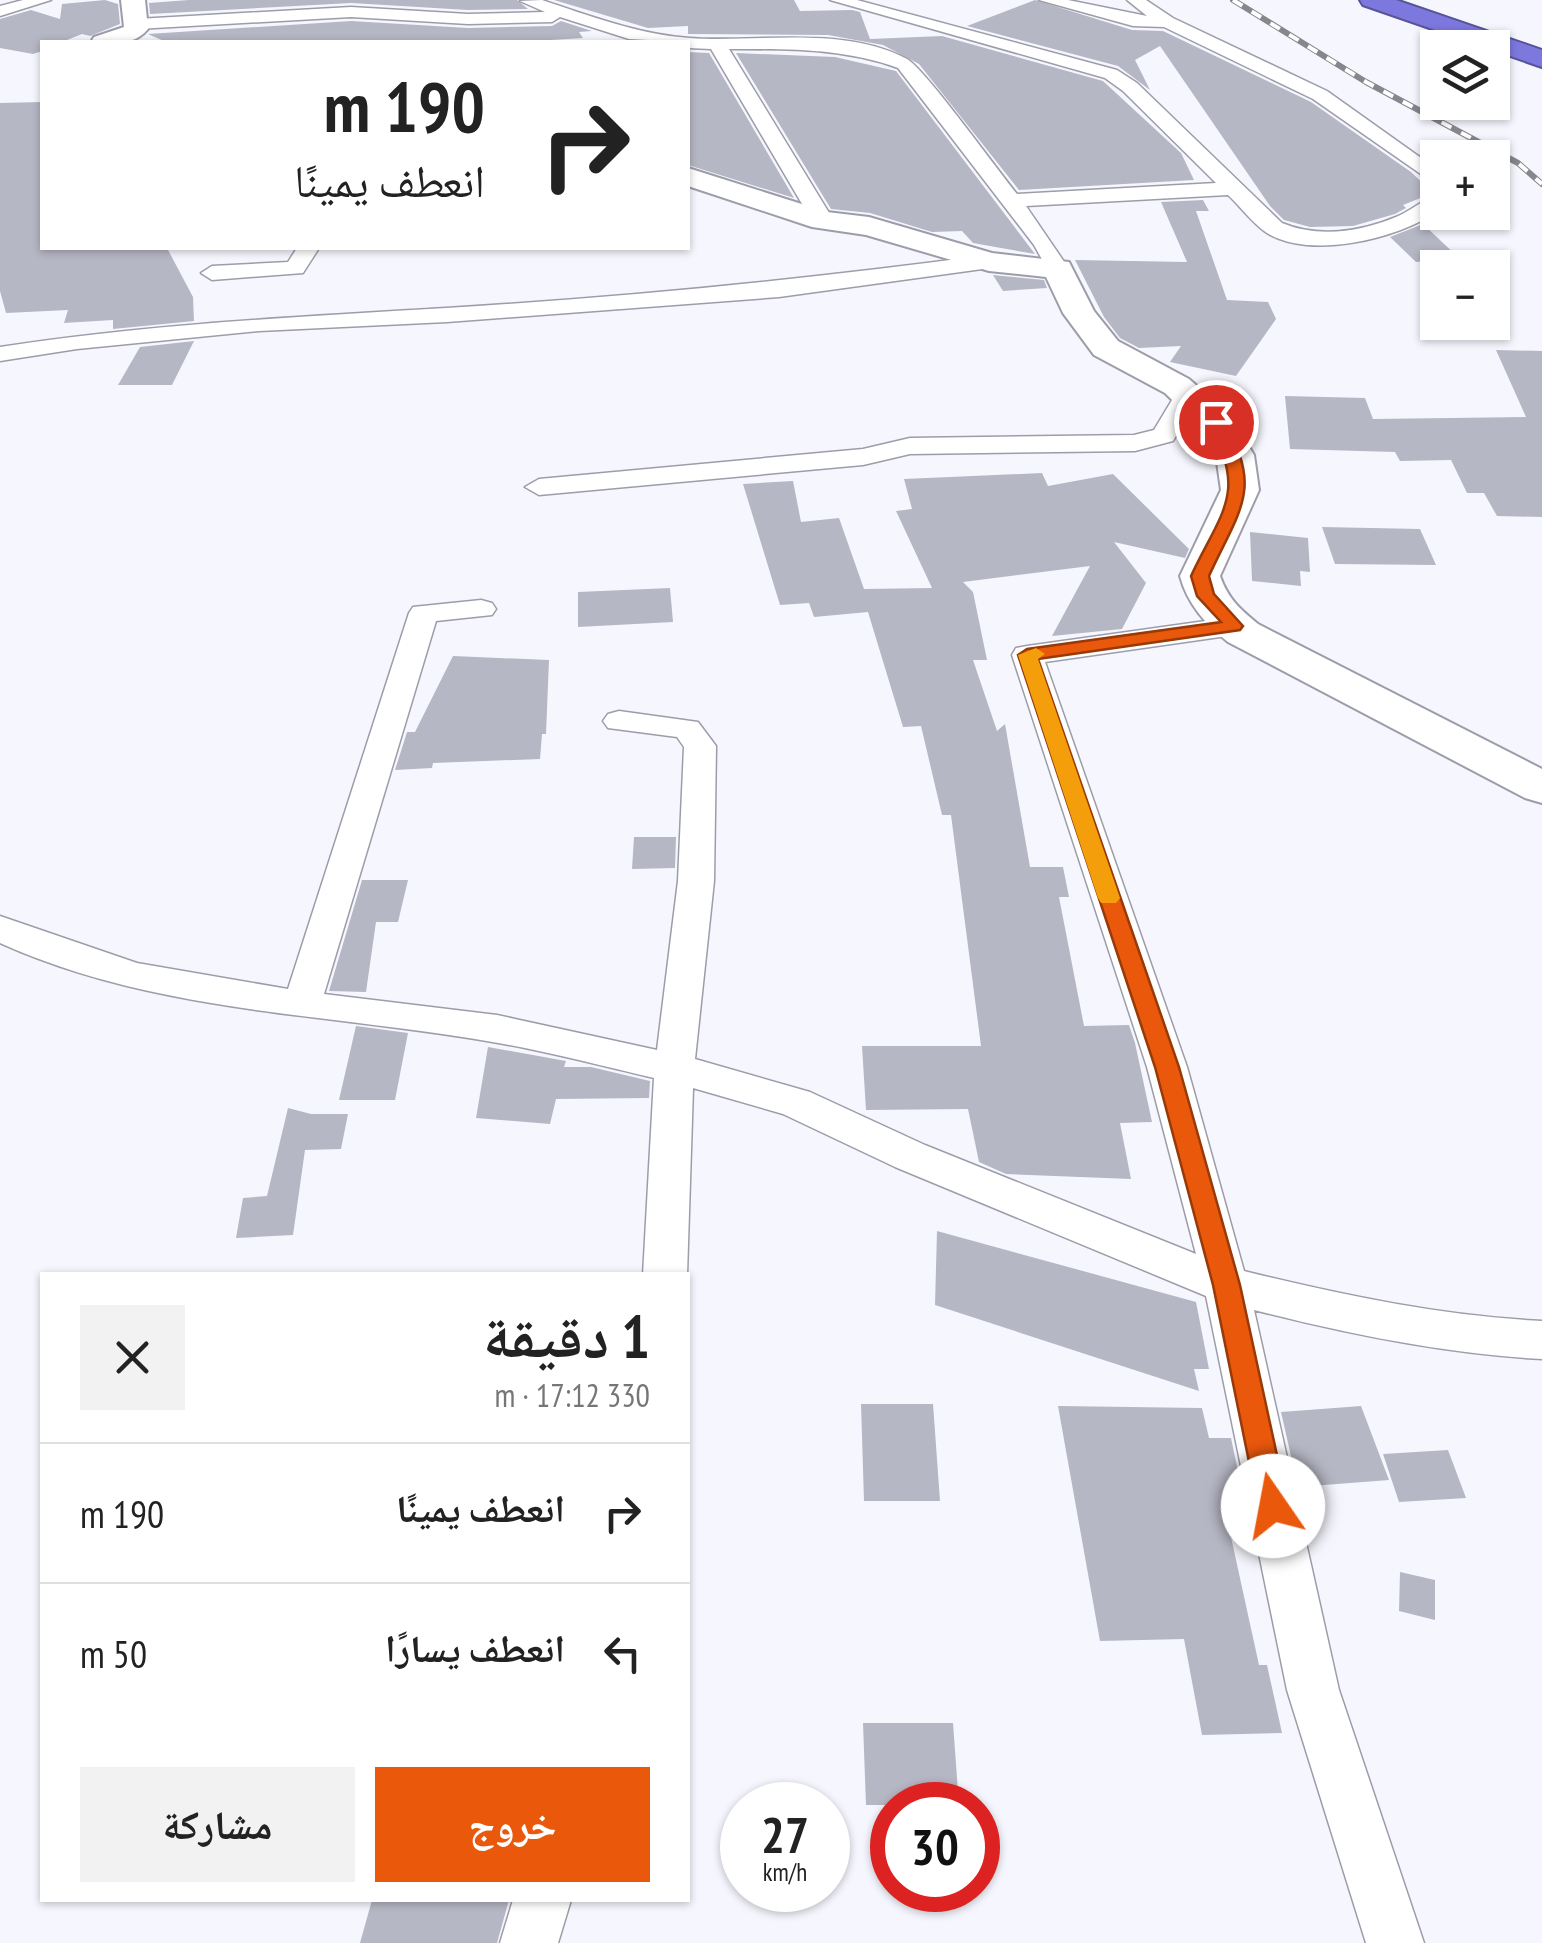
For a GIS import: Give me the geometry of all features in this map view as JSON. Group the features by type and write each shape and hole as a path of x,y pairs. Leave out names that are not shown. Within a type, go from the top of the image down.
{"highway":[{"path":"1372,0 1542,59"},
{"path":"1343,1 1420,30"},
{"path":"1510,60 1542,70"}],"street":[{"path":"0,11 43,0"},
{"path":"526,0 551,12 666,40"},
{"path":"838,0 1111,74 1130,86 1274,228 1306,238 1391,228 1420,215"},
{"path":"1047,0 1133,21 1167,22"},
{"path":"1136,0 1167,22 1320,95 1420,167"},
{"path":"111,40 128,36 135,12 228,19 379,20 468,19 551,12"},
{"path":"551,12 553,40"},
{"path":"223,40 228,19"},
{"path":"690,43 834,40 904,64 1012,200 1058,268 1079,312 1106,348 1177,386 1216,422 1235,455 1240,490 1200,576 1206,596 1234,626 1542,788"},
{"path":"717,44 824,222"},
{"path":"690,178 824,222 870,226 989,262 1058,268"},
{"path":"1012,200 1234,188"},
{"path":"197,250 220,300"},
{"path":"0,354 76,342 220,300 295,268 307,250"},
{"path":"220,300 779,290 989,262"},
{"path":"538,487 863,456 910,446 1135,442 1164,434 1187,396"},
{"path":"302,1005 424,614 482,610"},
{"path":"1234,626 1027,655 1167,1067 1226,1285 1313,1690 1395,1943"},
{"path":"618,720 687,729 700,746 696,881 674,1068 665,1272"},
{"path":"0,928 38,945 135,976 302,1005 497,1029 674,1068 796,1104 910,1156 1226,1285 1318,1308 1506,1338 1542,1340"},
{"path":"529,1943 541,1902"}],"building":[{"path":"105,0 118,4 120,24 90,36 40,40 40,52 33,54 0,48 0,19 31,10 60,19 62,4"},
{"path":"517,0 528,9 468,10 351,3 150,14 149,3"},
{"path":"554,0 794,0 800,11 860,12 870,39 942,36 1103,81 1181,153 1194,180 1019,190 919,64 883,45 828,35 688,34 688,26 648,28"},
{"path":"1035,0 1132,30 1163,31 1311,102 1411,172 1420,181 1420,198 1403,205 1406,208 1395,214 1353,226 1310,227 1284,220 1270,206 1160,46 1135,60 1150,90 1118,66 967,26"},
{"path":"351,21 468,28 552,26 561,21 592,31 579,32 583,38 550,40 162,40 148,34"},
{"path":"690,52 709,53 794,198 690,166"},
{"path":"736,53 835,57 896,71 1035,254 973,243 962,231 932,232 870,213 831,209"},
{"path":"40,102 40,250 168,250 193,297 194,321 113,329 113,320 64,323 68,310 6,313 0,291 0,103"},
{"path":"1203,200 1209,211 1196,211 1227,300 1268,302 1276,319 1236,376 1170,362 1181,346 1139,348 1120,338 1104,317 1075,260 1187,262 1161,202"},
{"path":"1420,225 1420,230 1429,230 1451,250 1420,250 1420,262 1416,262 1390,237"},
{"path":"993,275 1044,280 1047,288 1003,291"},
{"path":"194,341 172,385 118,385 140,347"},
{"path":"1496,350 1542,351 1542,517 1497,516 1484,493 1467,493 1451,460 1400,461 1395,452 1290,449 1285,396 1365,398 1373,419 1526,417"},
{"path":"1042,473 1048,486 1113,474 1189,549 1185,558 1114,542 1146,583 1122,629 1052,636 1090,566 963,582 973,592 987,660 973,660 997,731 1005,724 1030,867 1063,867 1069,897 1059,897 1084,1026 1129,1025 1135,1043 1152,1122 1120,1123 1131,1179 1006,1174 979,1162 968,1109 866,1110 862,1046 981,1046 951,815 942,815 921,726 903,727 868,612 814,617 809,603 780,605 743,484 793,481 801,522 839,518 864,589 932,588 896,511 912,509 904,479"},
{"path":"1322,527 1420,529 1436,565 1335,564"},
{"path":"1250,532 1308,538 1310,572 1300,571 1301,586 1252,581"},
{"path":"670,588 673,622 578,627 578,592"},
{"path":"453,656 549,660 546,734 542,734 540,759 433,763 432,768 395,770 407,732 415,732"},
{"path":"634,837 676,837 675,868 632,869"},
{"path":"362,880 408,880 398,922 376,922 366,992 329,991"},
{"path":"356,1026 408,1033 395,1100 339,1100"},
{"path":"488,1047 566,1061 564,1067 591,1067 650,1081 649,1098 556,1099 550,1124 476,1118"},
{"path":"288,1108 311,1114 348,1114 341,1149 305,1150 293,1235 236,1238 243,1198 267,1196"},
{"path":"937,1231 1196,1302 1209,1369 1194,1369 1199,1391 935,1305"},
{"path":"861,1404 933,1404 940,1501 864,1501"},
{"path":"1058,1406 1202,1408 1209,1438 1231,1438 1252,1537 1231,1537 1259,1665 1267,1665 1282,1733 1202,1735 1184,1639 1100,1641"},
{"path":"1361,1406 1389,1480 1298,1487 1281,1412"},
{"path":"1448,1450 1466,1498 1399,1502 1383,1454"},
{"path":"1400,1572 1435,1580 1435,1620 1399,1611"},
{"path":"863,1723 953,1723 957,1782 870,1782 870,1805 866,1805"},
{"path":"371,1902 508,1902 497,1943 360,1943"}],"railway":[{"path":"1233,0 1366,82 1518,163 1542,184"}],"slow traffic":[{"path":"1036,654 1027,655 1109,898"}],"route":[{"path":"1216,422 1235,455 1240,490 1200,576 1206,596 1234,626 1027,655 1167,1067 1226,1285 1273,1506"}]}
